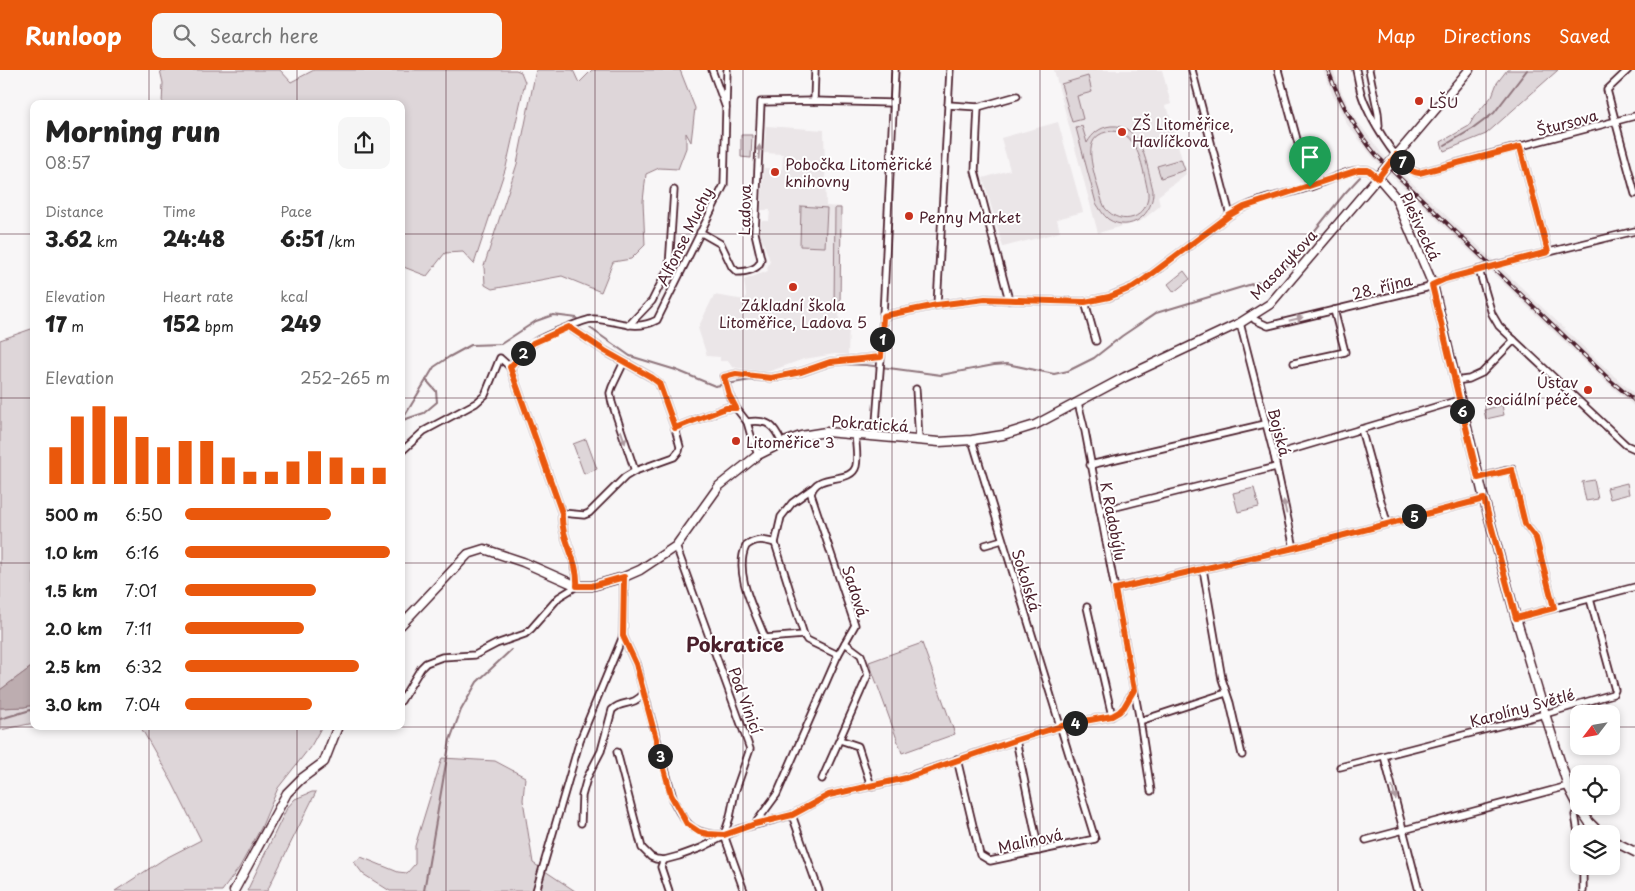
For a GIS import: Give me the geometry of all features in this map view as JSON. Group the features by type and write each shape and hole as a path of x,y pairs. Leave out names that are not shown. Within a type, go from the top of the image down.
{"street":[{"path":"712,70 727,109"},
{"name":"Alfonse Muchy","path":"510,367 533,343 590,319 639,326 648,325 657,320 724,185 727,70"},
{"path":"815,70 814,101 892,103"},
{"path":"875,436 881,357 895,70"},
{"path":"937,305 950,70"},
{"path":"1192,70 1230,215"},
{"path":"1278,70 1310,187"},
{"path":"1356,70 1361,94 1388,146 1396,155"},
{"path":"1369,70 1378,113 1379,129"},
{"name":"Masarykova","path":"1252,316 1270,304 1469,70"},
{"path":"1628,70 1608,90 1615,122 1632,174 1635,194"},
{"path":"948,105 978,107 1017,96"},
{"name":"Ladova","path":"700,232 721,244 734,269 738,272 757,268 762,259 755,233 761,102 814,101"},
{"path":"978,107 975,171 1009,300"},
{"name":"Štursova","path":"1396,155 1407,167 1419,173 1635,116"},
{"path":"1520,147 1548,252"},
{"path":"883,316 937,305 985,299 1085,302 1109,297 1133,287 1230,215 1244,207 1364,169 1372,171 1378,178"},
{"name":"Plešivecká","path":"1378,178 1396,198 1432,285 1478,478 1516,618 1570,790"},
{"path":"629,325 652,301 668,267 674,190"},
{"name":"28. října","path":"1252,316 1255,320 1268,326 1426,288 1445,279 1635,231"},
{"path":"1479,270 1495,320 1626,445 1635,449"},
{"path":"1085,302 1096,341"},
{"path":"1294,364 1345,352 1334,310"},
{"name":"Pokratická","path":"577,586 592,586 624,577 640,570 676,546 719,486 758,455 782,443 801,436 826,432 939,442 972,440 1003,435 1035,425 1078,404 1125,377 1252,316"},
{"name":"Bojská","path":"1240,323 1274,455 1294,548"},
{"path":"562,513 584,515 593,510 625,477 677,454 680,447 659,383 569,327"},
{"path":"1455,381 1469,379 1482,373 1514,340"},
{"path":"758,455 750,436 747,422 736,408 724,379 736,374 771,378 801,372 830,362 881,357"},
{"path":"405,448 424,431 485,395 500,358 510,367 562,513 562,527 578,575 577,586"},
{"path":"624,362 610,393 635,471"},
{"path":"916,389 919,440"},
{"path":"1274,455 1459,400"},
{"name":"K Radobýlu","path":"1078,404 1085,431 1140,720 1151,792"},
{"path":"675,428 726,408 736,408"},
{"path":"747,422 770,423 778,432 782,443"},
{"path":"1090,465 1265,424"},
{"path":"1361,429 1387,523"},
{"path":"838,655 807,640 804,635 775,543 781,517 792,503 820,482 845,476 854,471 856,465 856,434"},
{"name":"Sokolská","path":"972,440 1095,839"},
{"path":"1100,511 1276,467"},
{"path":"1478,478 1512,470 1525,524 1536,538 1554,608"},
{"name":"Sadová","path":"755,824 777,794 838,655 854,625 812,498 813,488"},
{"path":"1115,589 1294,548 1484,499"},
{"path":"775,543 760,539 750,543 744,551 741,564 743,579 765,638 804,635"},
{"path":"985,545 1002,540"},
{"name":"Pod Vinicí","path":"676,546 750,748 735,792 730,818 724,835"},
{"path":"405,621 468,554 484,549 523,562 577,586"},
{"path":"1204,569 1222,679 1230,703 1242,755"},
{"path":"536,891 580,740 623,636 624,577"},
{"path":"405,694 426,663 442,656 475,655 496,644 517,638 531,630 559,597 577,586"},
{"path":"1516,618 1635,587"},
{"name":"Karolíny Světlé","path":"1340,767 1545,714 1613,694 1615,690 1590,598"},
{"path":"1088,607 1112,716"},
{"path":"623,636 636,664 671,795 682,818 699,832 724,835"},
{"path":"822,779 868,675 861,655 845,643"},
{"path":"617,752 642,848 651,857 664,860 702,848 724,835 755,824 792,815 829,795 906,778 957,759 1059,727 1112,716 1122,710 1134,690"},
{"path":"581,823 582,796 590,772 601,751 612,710 618,706 635,702 644,693"},
{"path":"1140,720 1226,693"},
{"path":"234,891 287,793 301,779 324,762 336,730"},
{"path":"840,740 858,746 871,786"},
{"path":"1016,740 1039,851"},
{"path":"1384,756 1419,891"},
{"name":"Malinová","path":"957,759 980,855 990,861 1095,839"},
{"path":"1366,840 1568,786"},
{"path":"792,815 818,891"},
{"name":"Plešivecká","path":"1584,815 1592,825"},
{"path":"724,835 744,891"},
{"path":"1620,844 1635,852"},
{"path":"664,860 661,867 669,891"},
{"path":"1583,875 1583,891"}],"shaded area":[{"path":"160,70 280,70 291,82 314,70 516,70 521,72 525,82 506,167 474,264 463,252 445,253 427,276 405,268 405,100 162,100 163,83"},
{"path":"536,70 573,70 579,83 592,70 680,70 695,108 691,142 686,133 686,148 678,169 659,168 646,174 643,201 645,245 631,259 613,262 601,292 562,276 492,289 485,285 484,266 517,164"},
{"name":"ZŠ Litoměřice, Havlíčkova","path":"1054,70 1162,70 1171,104 1165,106 1168,109 1186,174 1158,196 1160,206 1141,221 1098,233"},
{"path":"1323,70 1333,70 1342,93 1356,119 1381,153 1635,394 1635,407 1608,384 1374,159 1347,124"},
{"path":"1507,70 1558,70 1486,134 1444,151 1441,142 1469,126 1474,117 1492,96 1497,83"},
{"path":"1088,76 1092,92 1077,96 1083,119 1072,122 1061,84"},
{"path":"1058,122 1083,212 1057,219 1060,232 1003,247 983,178 1010,170 1001,138"},
{"name":"Základní škola Litoměřice, Ladova 5","path":"766,126 824,130 826,206 841,207 839,327 849,327 848,355 835,354 804,359 765,373 732,367 728,361 720,361 720,357 707,356 698,328 714,295 745,300 744,280 768,271 767,268 770,261 760,234 761,221 769,221 770,210 761,210 764,168 782,169 783,154 764,153"},
{"path":"1082,126 1087,143 1097,132 1111,126 1122,127 1137,139 1146,159 1153,190 1150,207 1140,219 1133,223 1117,223 1108,219 1102,212 1096,203 1076,128","holes":["1112,131 1121,133 1134,145 1142,163 1148,192 1144,208 1139,214 1126,219 1119,218 1105,208 1096,181 1091,157 1092,143 1096,137 1102,133"]},
{"path":"741,135 752,135 751,158 741,157"},
{"path":"1181,159 1185,170 1161,178 1157,166"},
{"path":"801,206 827,208 825,247 800,246"},
{"path":"835,208 841,208 840,309 834,309"},
{"path":"1184,271 1190,279 1174,292 1168,284"},
{"path":"30,329 30,668 0,690 0,340"},
{"path":"1502,405 1504,415 1486,419 1484,410"},
{"path":"586,439 597,469 584,474 573,444"},
{"path":"1594,480 1598,499 1586,501 1582,482"},
{"path":"1627,483 1629,494 1610,499 1607,488"},
{"path":"1254,488 1259,507 1238,512 1233,493"},
{"path":"922,643 955,734 902,753 869,662"},
{"path":"30,668 30,706 0,708 0,690"},
{"path":"30,706 30,724 0,730 0,708"},
{"path":"142,730 320,730 311,746 278,788 261,828 239,868 222,891 115,891 164,859 201,840 172,782"},
{"path":"442,758 495,761 525,777 523,800 533,863 575,891 390,891 363,874 354,862 361,857 398,872 407,873 415,864 415,846"},
{"path":"316,792 267,891 247,891 287,808 295,799"}],"waterway":[{"path":"1445,145 1474,128 1494,113 1527,70"},
{"path":"590,328 630,356 676,370 715,386 751,380 772,381 804,375 834,364 866,365 941,375 1007,364 1054,374 1068,371 1094,358 1156,313 1272,278 1284,269 1360,177"},
{"path":"405,415 434,367 449,357 471,345 501,344 536,321 553,315 577,318"},
{"path":"405,419 424,413 437,402 436,391 426,380"},
{"path":"424,891 450,740 461,710 477,682 511,650"},
{"path":"0,719 30,710"}],"railway":[{"path":"1328,70 1349,115 1377,156 1611,381 1635,401"}],"place":[{"name":"LŠU","path":"1419,101"},
{"name":"ZŠ Litoměřice, Havlíčkova","path":"1122,132"},
{"name":"Pobočka Litoměřické knihovny","path":"775,172"},
{"name":"Penny Market","path":"909,216"},
{"name":"Základní škola Litoměřice, Ladova 5","path":"793,287"},
{"name":"Ústav sociální péče","path":"1588,390"},
{"name":"Litoměřice 3","path":"736,441"}],"district":[{"name":"Pokratice","path":"735,644"}],"route":[{"path":"1520,147 1548,252 1445,279 1432,285 1478,478 1512,470 1525,524 1536,538 1554,608 1516,618 1484,499 1294,548 1115,589 1134,690 1122,710 1116,714 1068,724 957,759 906,778 829,795 792,815 755,824 724,835 699,832 687,824 678,811 671,795 636,664 623,636 624,577 589,587 577,586 578,575 562,527 562,513 510,367 527,348 538,340 569,327 659,383 675,428 726,408 736,408 729,395 724,377 736,374 771,378 801,372 830,362 881,357 883,316 937,305 985,299 1085,302 1109,297 1133,287 1145,279 1237,210 1310,187 1364,169 1372,171 1378,178 1396,155 1403,164 1414,172 1424,173 1520,147"}]}
